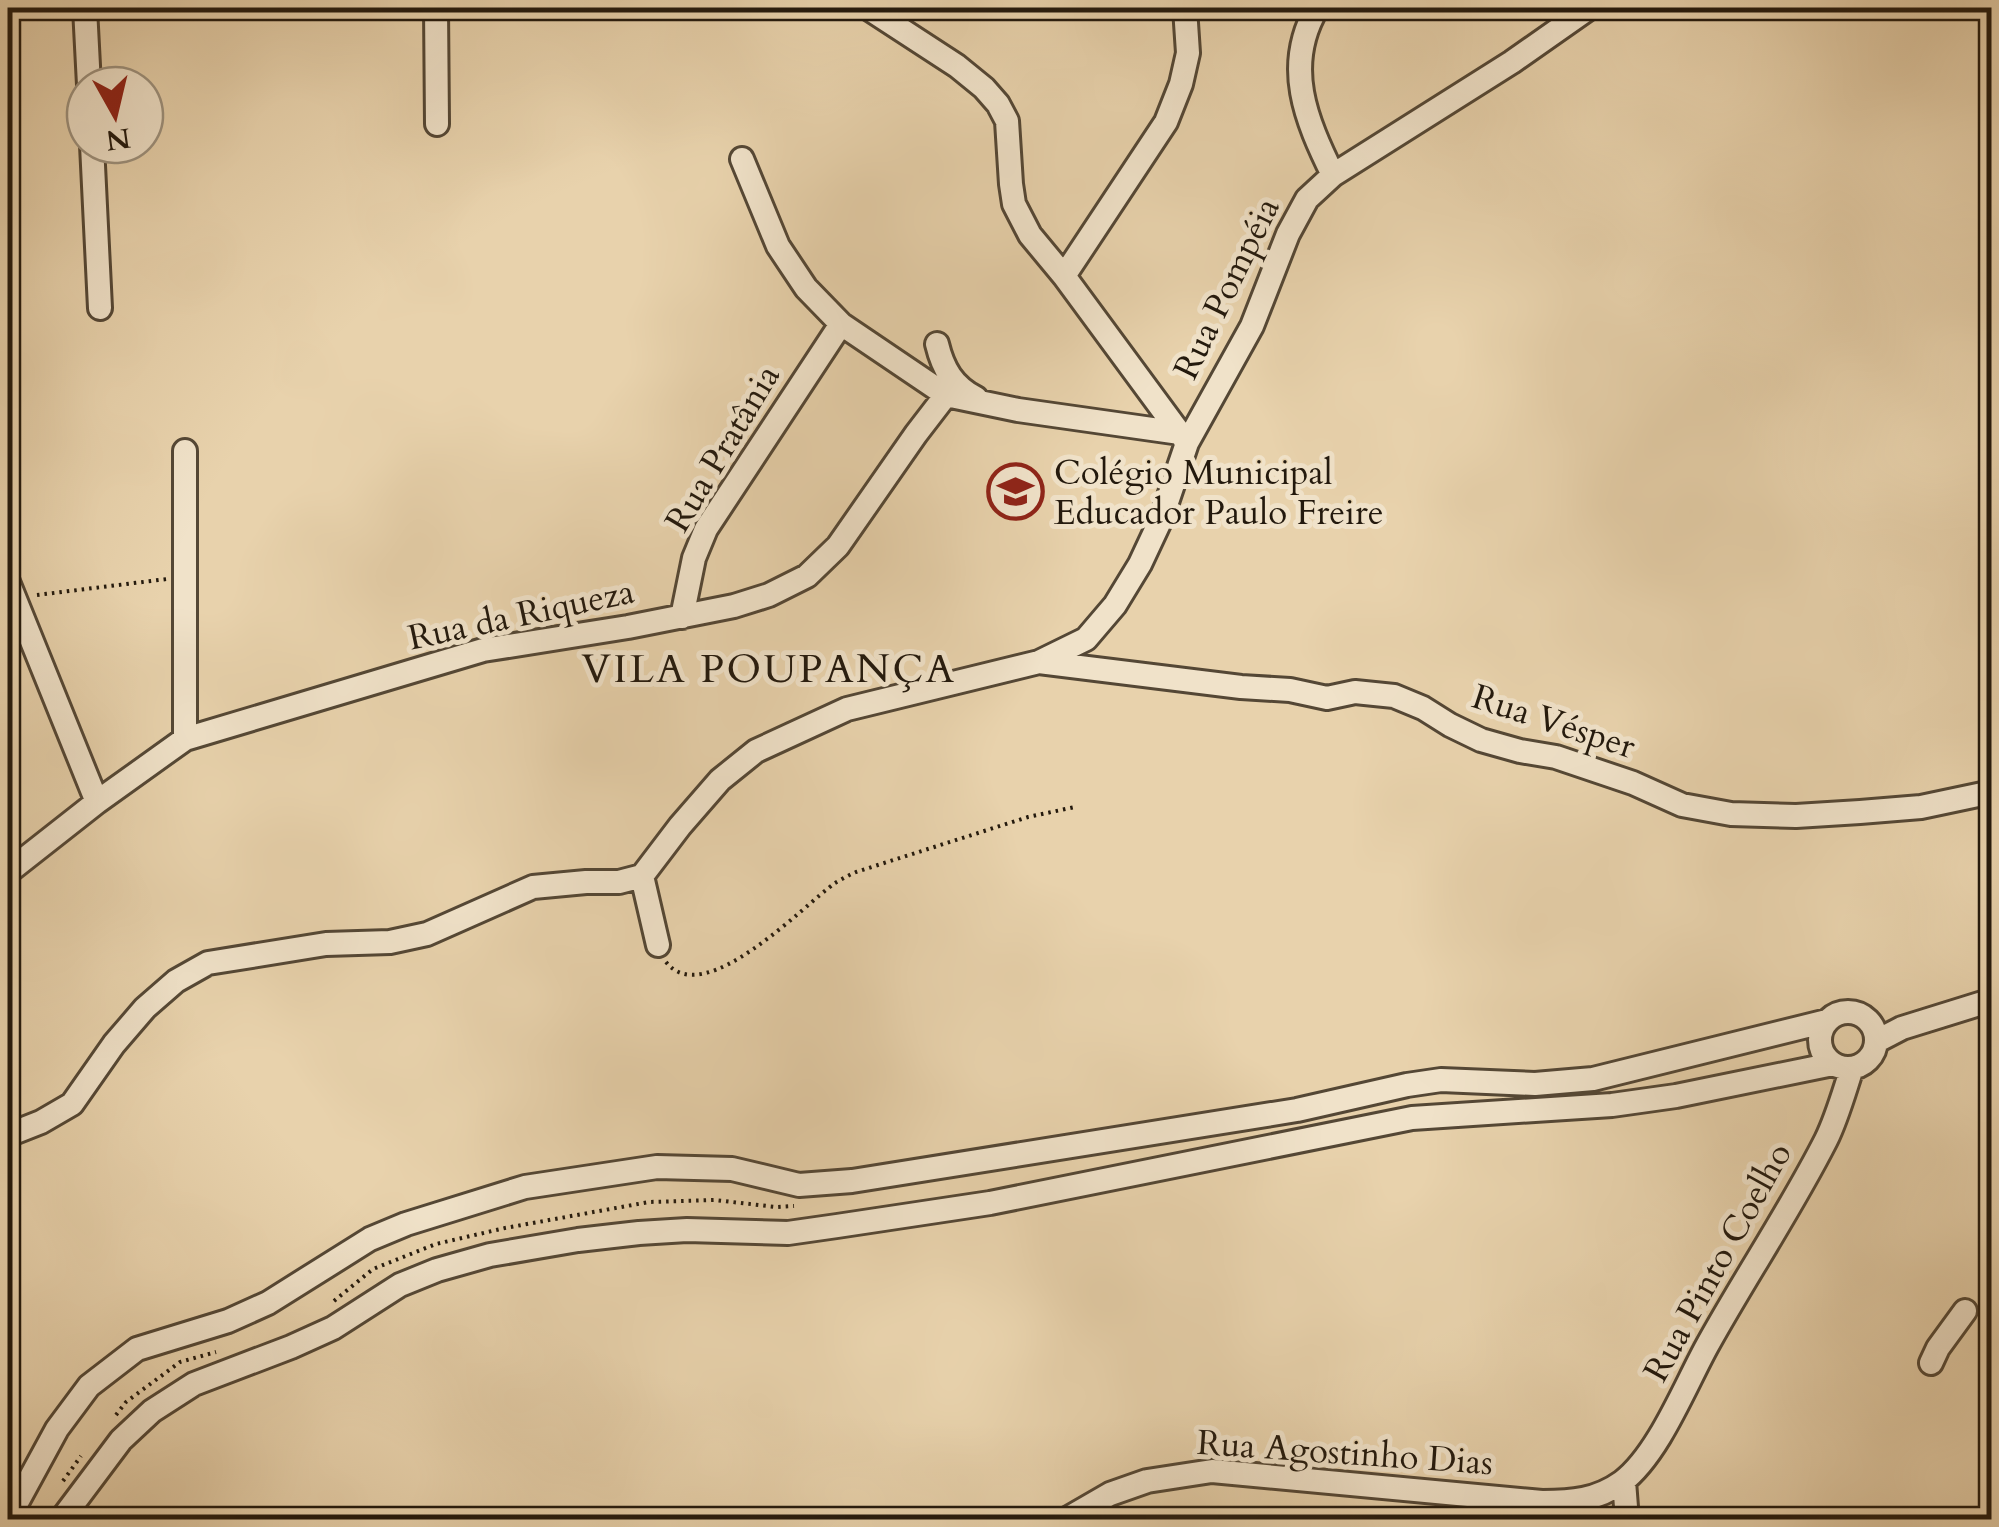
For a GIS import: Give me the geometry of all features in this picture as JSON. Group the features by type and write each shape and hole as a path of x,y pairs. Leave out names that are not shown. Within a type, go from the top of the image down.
{"street":[{"path":"85,8 88,65"},
{"path":"436,8 437,124"},
{"path":"868,8 957,66 998,104 1007,121 1014,204 1030,235 1184,438"},
{"path":"1317,8 1300,48 1299,79 1311,130 1333,175"},
{"name":"Rua Pompéia","path":"1039,662 1086,640 1115,605 1140,564 1162,518 1184,438 1252,326 1288,234 1308,199 1333,175 1512,62 1589,8"},
{"path":"1064,276 1166,122 1188,52 1191,10"},
{"path":"742,159 778,246 806,288 841,324 946,395 1184,438"},
{"path":"93,165 100,308"},
{"name":"Rua Pratânia","path":"682,617 694,558 706,529 841,324"},
{"path":"937,344 941,360 962,391 988,404"},
{"name":"Rua da Riqueza","path":"8,872 185,739 483,650 682,617 769,595 806,576 838,546 946,395"},
{"path":"185,452 185,739"},
{"path":"10,590 98,802"},
{"path":"8,1135 72,1104 145,1008 176,981 208,963 326,944 390,942 427,934 533,887 619,882 642,876 720,780 756,751 847,708 1039,662"},
{"name":"Rua Vésper","path":"1039,662 1290,690 1328,698 1355,692 1394,696 1481,740 1556,757 1682,804 1731,814 1796,816 1860,812 1921,806 1992,792"},
{"path":"642,876 658,945"},
{"path":"61,1520 121,1440 152,1410 194,1384 319,1334 400,1285 490,1255 639,1233 788,1232 837,1226 990,1203 1412,1118 1676,1096 1869,1059 1877,1041 1902,1028 1992,1000"},
{"path":"8,1518 57,1429 89,1386 138,1349 228,1321 268,1303 370,1239 525,1187 657,1167 732,1169 800,1185 852,1181 1297,1110 1440,1080 1536,1084 1594,1079 1827,1021 1844,1012 1863,1016 1870,1022 1877,1041"},
{"path":"1827,1021 1821,1030 1821,1049 1826,1058 1843,1066"},
{"name":"Rua Pinto Coelho","path":"1624,1481 1646,1457 1666,1424 1828,1137 1843,1066"},
{"path":"1931,1363 1965,1310"},
{"name":"Rua Agostinho Dias","path":"1064,1520 1110,1494 1147,1480 1212,1471 1542,1502 1576,1502 1624,1481"},
{"path":"1624,1481 1627,1520"}],"path":[{"path":"10,590 186,577"},
{"path":"658,945 672,970 693,975 754,950 834,884 856,872 1028,817 1074,807"}],"place":[{"name":"Colégio Municipal Educador Paulo Freire","path":"1015,492"}],"district":[{"name":"VILA POUPANÇA","path":"769,668"}]}
